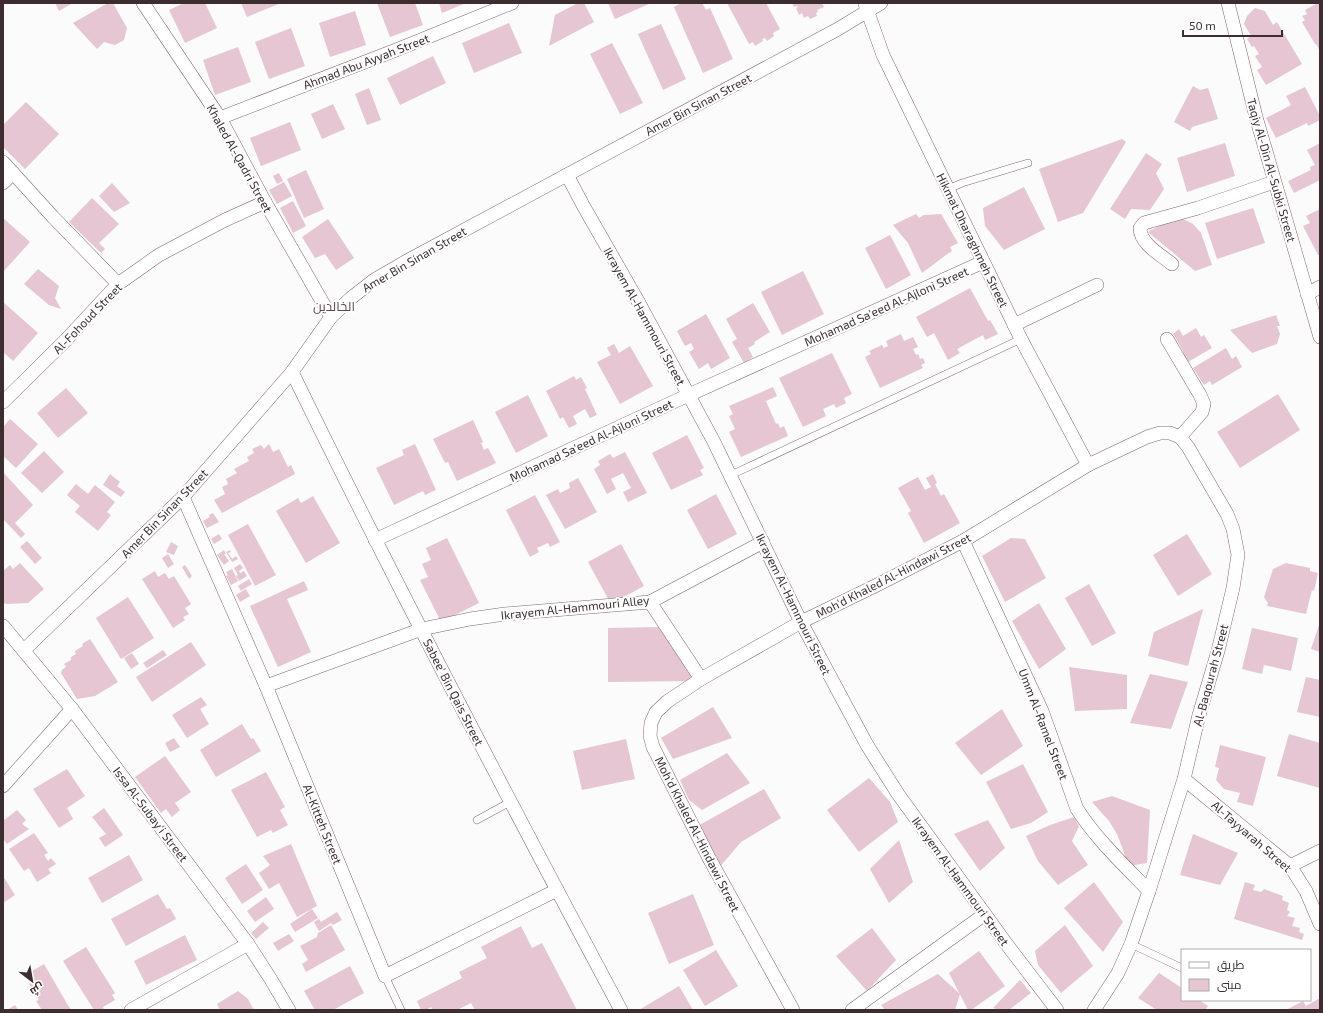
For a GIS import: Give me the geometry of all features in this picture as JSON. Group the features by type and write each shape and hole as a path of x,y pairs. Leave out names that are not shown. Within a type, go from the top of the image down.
{"street":[{"name":"Khaled Al-Qadri Street","path":"143,3 220,118 265,202 331,316"},
{"name":"Ahmad Abu Ayyah Street","path":"220,118 389,53 512,3"},
{"name":"Amer Bin Sinan Street","path":"24,650 183,497 292,372 331,316 374,280 838,29 866,7 881,3"},
{"name":"Taqiy Al-Din Al-Subki Street","path":"1228,3 1256,117 1320,337"},
{"name":"Hikmat Dharaghmeh Street","path":"866,7 883,55 1014,325 1088,465"},
{"path":"3,162 53,217 118,284"},
{"path":"3,183 13,174"},
{"name":"Ikrayem Al-Hammouri Street","path":"567,175 689,395 731,475 801,622 867,745 884,772 985,914 1057,1010"},
{"path":"1172,264 1150,247 1140,233 1140,228 1144,223 1198,208 1274,182"},
{"name":"Al-Fohoud Street","path":"3,402 65,341 118,284 159,255 225,220 265,202"},
{"name":"Mohamad Sa'eed Al-Ajloni Street","path":"375,540 689,395 984,262"},
{"path":"1014,325 1097,285"},
{"path":"1307,294 1320,287"},
{"path":"1088,465 1147,437 1160,433 1170,432 1180,437 1202,412 1204,404 1200,395 1167,338"},
{"name":"Sabee' Bin Qais Street","path":"292,372 375,540 510,802 621,1010"},
{"name":"Al-Baqourah Street","path":"1094,1010 1118,973 1131,944 1149,892 1184,778 1199,715 1218,651 1233,588 1238,555 1233,529 1227,514 1192,452 1180,437"},
{"name":"Moh'd Khaled Al-Hindawi Street","path":"793,1010 709,858 653,747 650,736 651,723 656,712 668,701 701,679 801,622 963,541 1088,465"},
{"name":"Al-Kitteh Street","path":"183,497 266,686 385,976"},
{"name":"Umm Al-Ramel Street","path":"963,541 1042,711 1077,809 1098,837 1149,892"},
{"name":"Ikrayem Al-Hammouri Alley","path":"266,686 422,629 470,619 505,614 650,602 763,542"},
{"path":"650,602 701,679"},
{"name":"Issa Al-Subay'i Street","path":"3,626 72,709 248,944 289,1010"},
{"path":"3,786 72,709"},
{"name":"Al-Tayyarah Street","path":"1184,778 1290,866 1306,891 1320,924"},
{"path":"1290,866 1320,850"},
{"path":"385,976 557,890"},
{"path":"852,1010 985,914"},
{"path":"131,1010 248,944"}],"lane":[{"path":"948,189 962,183 1028,164"},
{"path":"731,475 1021,339"},
{"path":"477,820 510,802"},
{"path":"1131,944 1181,968"},
{"path":"385,976 401,1010"}],"building":[{"path":"55,3 73,3 59,11"},
{"path":"108,3 113,3 127,28 124,40 115,45 104,42 97,49 73,23"},
{"path":"184,3 205,3 217,28 185,43 169,10"},
{"path":"241,3 281,3 247,17"},
{"path":"377,3 415,3 423,25 390,37"},
{"path":"439,3 466,3 442,13"},
{"path":"578,3 584,3 594,22 549,46 555,15"},
{"path":"608,3 651,3 615,19"},
{"path":"681,3 702,3 706,10 710,8 733,59 703,73 674,7"},
{"path":"727,3 766,3 780,29 773,33 774,36 767,41 765,38 755,46 753,42 749,44"},
{"path":"792,3 822,3 824,7 817,10 817,16 810,19 808,16 804,18 802,13 799,15 796,8 798,7 794,7"},
{"path":"1320,3 1320,51 1302,22 1305,20 1302,16 1307,14 1305,10"},
{"path":"1255,8 1265,11 1273,25 1277,22 1302,64 1266,85 1257,70 1262,67 1255,56 1259,54 1247,39 1251,36 1244,24 1247,16"},
{"path":"355,11 366,45 330,57 319,23"},
{"path":"509,23 522,53 474,73 462,43"},
{"path":"661,24 686,79 663,90 638,34"},
{"path":"291,28 305,66 269,79 255,42"},
{"path":"612,43 643,103 620,114 590,54"},
{"path":"238,47 251,82 215,95 203,60"},
{"path":"433,56 446,83 400,105 387,78"},
{"path":"1193,86 1200,90 1208,88 1218,119 1192,127 1190,131 1174,122"},
{"path":"1305,87 1320,116 1320,120 1308,126 1307,123 1276,138 1266,118 1291,105 1286,96"},
{"path":"369,88 381,120 367,125 355,94"},
{"path":"26,102 59,134 25,169 3,147 3,125"},
{"path":"333,104 345,129 322,139 311,114"},
{"path":"290,122 301,150 261,166 250,138"},
{"path":"1122,139 1126,142 1083,213 1058,222 1039,169"},
{"path":"1225,143 1235,176 1187,192 1177,158"},
{"path":"1320,143 1320,180 1294,193 1288,181 1311,170 1310,167 1315,165 1307,150"},
{"path":"1146,153 1162,164 1156,173 1164,189 1150,210 1131,209 1125,219 1110,209"},
{"path":"306,170 324,209 304,218 287,179"},
{"path":"279,173 283,181 277,184 273,176"},
{"path":"284,182 292,196 277,204 269,190"},
{"path":"112,183 130,203 114,212 99,196"},
{"path":"1024,187 1045,229 1004,250 985,226 983,208"},
{"path":"92,198 119,224 99,243 105,249 101,253 69,222"},
{"path":"293,201 306,226 293,233 280,208"},
{"path":"1253,208 1265,243 1217,259 1205,223"},
{"path":"1320,209 1320,255 1318,255 1303,226 1310,223 1306,216"},
{"path":"916,214 919,218 924,215 941,214 958,243 950,247 952,251 922,273 908,243 893,225"},
{"path":"3,218 30,242 3,272"},
{"path":"1181,218 1193,224 1201,233 1212,265 1195,271 1148,232 1164,223"},
{"path":"328,219 354,258 336,270 325,254 315,258 302,237"},
{"path":"890,235 911,275 886,289 865,248"},
{"path":"38,269 59,286 55,298 61,309 49,305 24,284"},
{"path":"803,271 824,314 782,335 761,292"},
{"path":"970,288 988,321 990,320 998,334 985,340 983,335 957,349 960,353 948,360 934,333 927,337 916,317"},
{"path":"3,302 38,333 13,361 3,352"},
{"path":"753,303 770,332 754,342 755,344 748,348 753,357 744,363 732,342 737,339 726,319"},
{"path":"706,314 730,358 711,369 708,363 699,369 689,352 694,349 691,343 685,346 677,331"},
{"path":"1276,315 1280,326 1277,326 1280,334 1277,344 1252,353 1230,330"},
{"path":"1196,328 1201,337 1204,335 1212,348 1188,362 1173,334 1179,329 1183,336"},
{"path":"901,334 904,341 913,337 918,347 913,349 916,355 918,354 920,359 923,358 925,363 921,365 923,368 880,388 865,357 871,354 869,351 882,345 884,348 888,346 886,341"},
{"path":"614,344 619,353 630,346 653,386 620,404 597,362 611,355 607,348"},
{"path":"1226,348 1232,359 1236,356 1242,367 1212,385 1210,381 1204,385 1193,368"},
{"path":"832,353 852,394 844,398 846,403 836,408 834,404 823,409 826,416 803,427 779,378"},
{"path":"574,376 576,380 581,377 587,388 585,389 597,415 590,418 585,409 573,416 577,424 569,428 563,417 560,419 546,391"},
{"path":"773,387 777,396 766,401 776,424 778,423 780,428 784,426 788,436 741,457 729,432 735,429 729,416 733,414 729,406"},
{"path":"66,388 88,413 58,438 37,413"},
{"path":"1278,394 1300,430 1240,468 1217,432"},
{"path":"528,395 548,436 516,453 495,412"},
{"path":"10,419 38,444 16,468 3,456 3,427"},
{"path":"473,420 483,442 481,443 484,450 488,448 496,463 457,481 448,462 445,463 433,439"},
{"path":"687,435 704,468 700,470 703,475 671,490 652,453"},
{"path":"269,444 273,452 279,449 288,467 291,465 295,474 222,513 214,500 225,494 222,487 228,484 226,479 237,473 234,469 249,461 247,457 254,453 252,449 261,445 264,449"},
{"path":"415,444 436,490 425,495 423,491 394,505 376,468 404,455 402,450"},
{"path":"44,451 64,472 42,493 21,473"},
{"path":"625,452 647,493 628,502 623,492 631,488 623,473 611,479 616,489 607,494 594,469 600,465 598,461 610,454 613,458"},
{"path":"3,472 33,505 15,523 25,534 21,538 3,519"},
{"path":"110,474 120,482 117,486 125,492 121,497 103,485"},
{"path":"933,474 937,483 935,484 941,496 944,494 960,523 924,543 908,513 911,511 898,488 918,477 925,490 931,487 926,478"},
{"path":"578,478 597,512 565,529 546,495 558,489 560,493 570,488 569,483"},
{"path":"76,484 88,494 95,485 115,502 107,512 111,515 98,531 75,512 80,506 67,495"},
{"path":"716,494 737,534 708,549 687,510"},
{"path":"535,495 560,542 550,547 548,543 537,548 539,552 530,557 506,510"},
{"path":"313,496 340,543 306,563 276,511 298,498 301,503"},
{"path":"213,513 219,522 207,528 203,521 210,517 209,515"},
{"path":"248,524 276,575 255,586 228,535"},
{"path":"219,534 222,539 214,544 211,539"},
{"path":"1187,534 1212,574 1178,596 1153,555"},
{"path":"447,538 479,603 441,622 420,580 428,577 422,564 431,560 426,548"},
{"path":"1011,538 1025,539 1046,578 1005,602 982,556"},
{"path":"27,541 42,558 35,564 20,547"},
{"path":"171,542 178,546 174,555 166,552"},
{"path":"621,544 644,586 611,604 588,562"},
{"path":"224,550 226,554 224,554 229,561 224,565 217,555"},
{"path":"230,550 231,552 228,553 232,559 236,556 238,559 232,562 226,552"},
{"path":"168,554 174,564 168,568 162,558"},
{"path":"20,563 44,589 28,603 3,603 3,571 10,565 13,569"},
{"path":"1286,563 1310,568 1310,571 1318,573 1314,591 1312,590 1306,614 1267,606 1268,603 1264,597 1273,569"},
{"path":"240,564 243,568 239,571 240,573 244,571 247,576 239,581 236,576 238,575 234,568"},
{"path":"185,565 192,576 189,579 182,567"},
{"path":"232,569 238,581 231,585 226,576 228,575 226,572"},
{"path":"155,571 158,577 165,573 169,579 174,576 191,604 185,608 189,614 183,617 185,620 173,628 142,579"},
{"path":"249,579 252,584 241,591 238,586"},
{"path":"304,581 308,590 287,599 311,652 278,667 250,606"},
{"path":"1089,584 1116,633 1092,646 1065,598"},
{"path":"246,589 250,596 240,602 236,595"},
{"path":"128,597 154,638 121,659 96,618"},
{"path":"1039,603 1066,649 1039,669 1012,621"},
{"path":"1203,609 1188,666 1148,656 1154,632"},
{"path":"1320,622 1320,652 1311,649"},
{"path":"660,627 693,668 693,681 608,682 608,628"},
{"path":"1252,628 1298,638 1291,671 1264,665 1262,674 1242,669"},
{"path":"90,639 118,682 95,696 77,699 61,673 66,667 64,664 71,660 71,657 76,654 75,651"},
{"path":"191,642 206,665 152,702 136,677"},
{"path":"163,650 167,655 147,668 143,663"},
{"path":"132,653 139,664 131,669 124,658"},
{"path":"1069,667 1127,675 1127,709 1075,711"},
{"path":"1150,674 1188,682 1171,729 1130,723"},
{"path":"1306,677 1320,680 1320,717 1297,712"},
{"path":"201,697 207,705 200,709 209,724 187,738 172,715"},
{"path":"713,707 732,738 673,759 661,738"},
{"path":"1002,709 1023,746 981,775 955,743"},
{"path":"242,724 251,739 253,738 261,751 216,777 200,750"},
{"path":"1289,734 1320,743 1320,788 1277,776"},
{"path":"174,738 180,747 170,752 165,743"},
{"path":"626,739 635,779 582,790 573,751"},
{"path":"1220,745 1266,757 1253,806 1237,802 1240,793 1224,789 1216,780 1219,768 1215,767"},
{"path":"727,753 750,783 702,810 689,800 680,780"},
{"path":"165,756 191,792 175,803 180,810 172,817 166,809 161,813 135,777"},
{"path":"1023,764 1048,812 1031,823 1011,829 986,782"},
{"path":"67,769 85,796 67,808 73,819 59,828 33,789"},
{"path":"266,772 285,807 280,810 288,825 273,833 271,830 257,837 231,790"},
{"path":"869,778 890,802 898,822 859,852 827,810"},
{"path":"764,789 781,818 741,842 718,869 696,827"},
{"path":"1112,796 1150,810 1147,863 1129,866 1117,834 1109,821 1092,802"},
{"path":"104,808 123,835 105,847 99,838 106,834 92,817"},
{"path":"17,810 26,820 22,824 29,829 7,844 3,839 3,821"},
{"path":"1074,817 1079,826 1072,841 1088,865 1058,885 1038,861 1026,836 1050,825"},
{"path":"988,820 1005,848 980,871 954,834"},
{"path":"34,833 48,853 44,855 48,861 51,858 56,864 48,869 51,873 37,882 29,868 24,871 9,849"},
{"path":"1193,834 1238,853 1220,885 1180,875"},
{"path":"899,840 913,882 889,903 870,869"},
{"path":"291,844 317,906 297,917 279,883 269,889 259,873 270,865 263,856"},
{"path":"129,855 143,880 102,903 88,878"},
{"path":"246,864 263,890 242,904 225,878"},
{"path":"3,876 15,895 3,903"},
{"path":"1094,882 1123,922 1103,952 1064,908"},
{"path":"1245,882 1255,885 1253,890 1261,892 1264,889 1283,896 1282,900 1289,903 1287,910 1290,912 1287,916 1295,918 1292,926 1300,928 1299,932 1304,934 1302,940 1234,919"},
{"path":"158,894 167,909 170,908 176,919 126,946 111,919"},
{"path":"693,894 714,945 669,964 648,913"},
{"path":"266,897 274,909 255,922 247,911"},
{"path":"312,909 318,918 295,932 290,924"},
{"path":"337,912 342,920 333,925 331,923 319,931 314,922 319,919 321,922"},
{"path":"263,922 269,928 256,939 251,933"},
{"path":"331,925 345,950 306,972 302,964 308,960 300,946 317,937 318,933"},
{"path":"1065,925 1093,966 1061,993 1038,965 1035,951"},
{"path":"521,926 532,948 542,943 577,1010 475,1010 471,1003 457,1010 433,1010 431,1007 426,1010 421,1010 417,1001 462,978 459,972 487,958 481,947"},
{"path":"872,928 896,960 867,991 836,956"},
{"path":"289,934 294,941 278,951 273,943"},
{"path":"185,935 197,960 146,985 134,961"},
{"path":"86,947 115,993 112,995 115,1000 103,1007 104,1010 94,1010 63,961"},
{"path":"716,950 738,986 705,1006 683,970"},
{"path":"979,951 1005,986 971,1010 968,1010 949,973"},
{"path":"44,964 71,1010 42,1010 36,1001 39,1000 29,984 32,982 27,974"},
{"path":"350,966 364,993 333,1010 315,1010 304,991"},
{"path":"1159,973 1181,987 1181,1001 1200,1001 1208,1006 1205,1010 1157,1010 1138,998"},
{"path":"938,974 960,994 955,1010 885,1010 881,1005"},
{"path":"1020,980 1031,993 1009,1010 993,1008"},
{"path":"679,986 693,1010 639,1010"},
{"path":"238,991 248,999 254,1010 220,1010 217,1004"},
{"path":"1320,998 1320,1010 1286,1010 1303,1001 1306,1006"},
{"path":"15,1005 18,1010 7,1010"}],"district":[{"name":"الخالدين","path":"334,306"}]}
